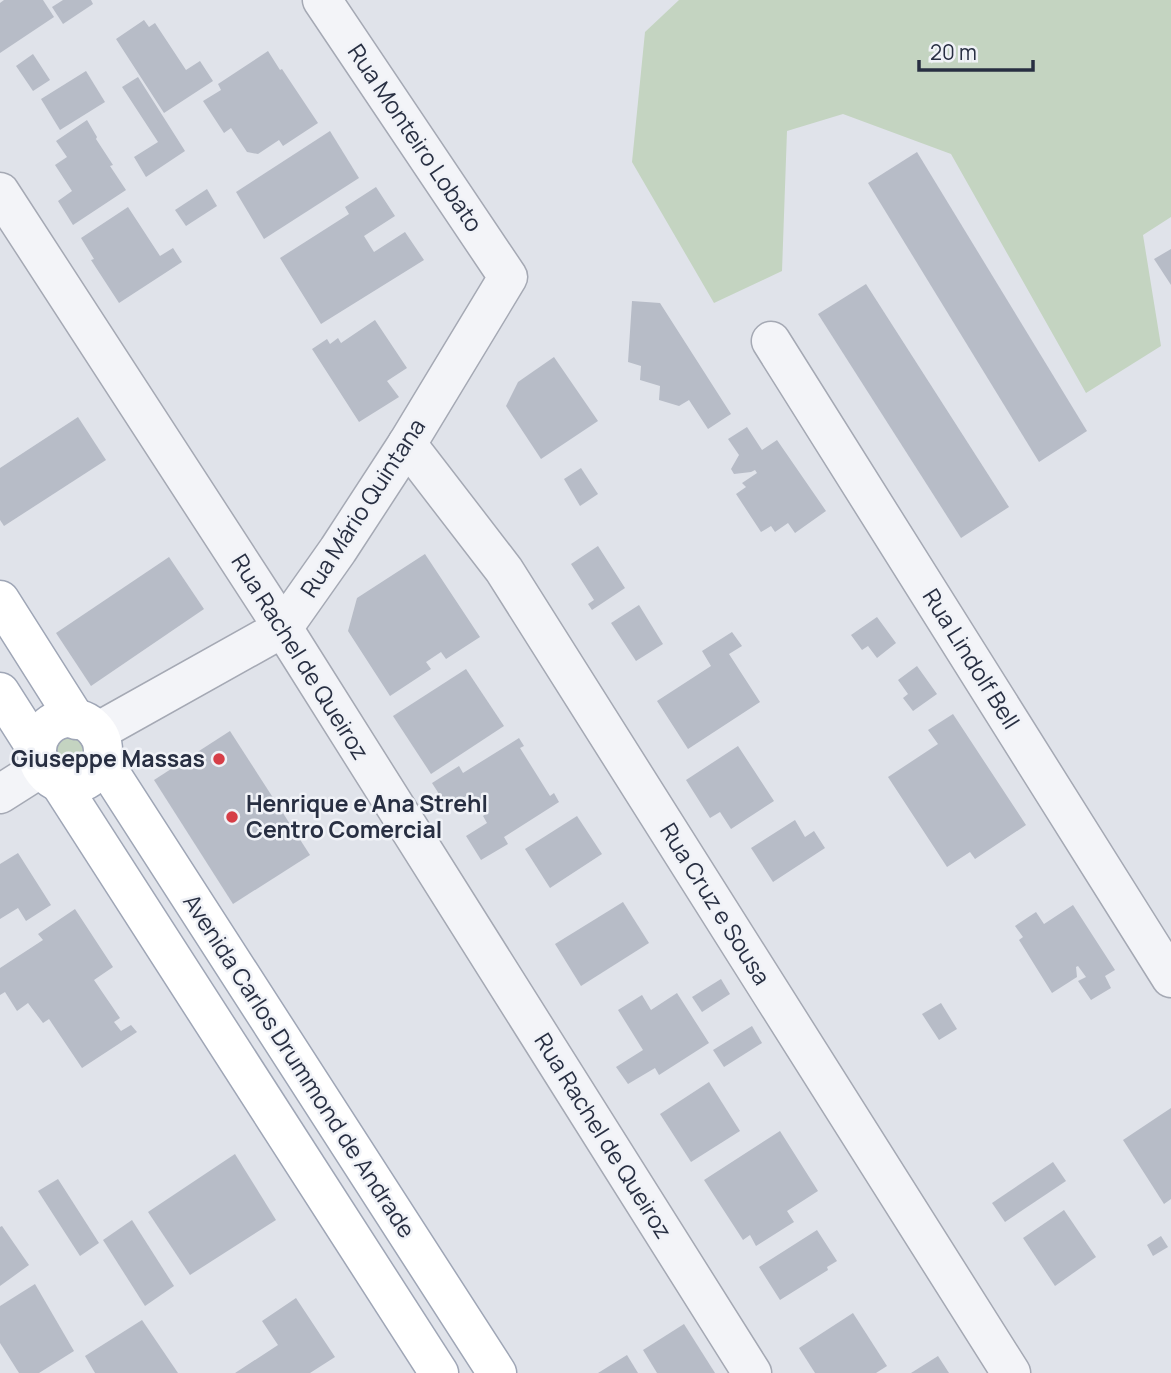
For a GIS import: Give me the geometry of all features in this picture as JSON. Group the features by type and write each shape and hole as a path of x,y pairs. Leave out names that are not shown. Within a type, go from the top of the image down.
{"main road":[{"name":"Avenida Carlos Drummond de Andrade","path":"0,600 91,737 497,1373"},
{"name":"Avenida Carlos Drummond de Andrade","path":"0,692 439,1373"},
{"path":"65,719 91,737 97,770 90,778 69,784 46,767 40,739 45,729 54,722 65,719"}],"street":[{"name":"Rua Monteiro Lobato","path":"322,0 508,277"},
{"name":"Rua Rachel de Queiroz","path":"0,192 283,628 752,1373"},
{"name":"Rua Mário Quintana","path":"91,737 283,628 407,444 508,277"},
{"name":"Rua Lindolf Bell","path":"771,341 1171,978"},
{"name":"Rua Cruz e Sousa","path":"407,444 504,570 1011,1373"},
{"path":"0,794 46,767"}],"green space":[{"path":"679,0 1171,0 1171,217 1143,235 1161,346 1086,393 951,154 843,114 787,131 782,271 714,303 632,162 645,32"},
{"path":"67,730 90,744 86,765 75,771 56,767 50,744 60,733"}],"building":[{"path":"4,0 43,0 54,17 0,53 0,3"},
{"path":"63,0 91,0 93,4 63,24 52,7"},
{"path":"144,20 149,27 155,23 186,70 200,61 213,81 164,113 116,39"},
{"path":"268,51 318,123 283,146 279,140 258,154 247,152 231,128 224,133 203,101 221,90 218,84"},
{"path":"33,54 50,80 33,91 16,66"},
{"path":"86,71 105,102 60,130 41,99"},
{"path":"138,77 185,151 146,177 134,157 158,142 122,87"},
{"path":"87,120 113,165 110,166 126,190 73,225 58,201 72,191 55,165 67,157 56,141"},
{"path":"330,131 359,178 264,239 236,192"},
{"path":"917,152 1087,431 1039,462 868,183"},
{"path":"376,187 395,216 364,236 374,252 405,232 424,260 321,324 280,258 349,214 345,207"},
{"path":"207,189 217,206 186,226 175,210"},
{"path":"128,207 160,256 173,248 182,262 119,303 91,260 94,259 81,238"},
{"path":"1171,249 1171,285 1154,259"},
{"path":"866,284 1009,507 961,538 818,314"},
{"path":"632,301 660,303 731,414 708,429 689,400 679,406 659,400 660,386 640,380 641,366 628,362"},
{"path":"375,320 407,368 387,381 399,397 359,422 312,349 327,339 330,344 338,338 341,343"},
{"path":"554,357 598,421 541,459 506,406 518,382"},
{"path":"78,417 106,460 4,526 0,520 0,468"},
{"path":"747,427 762,450 777,440 826,511 795,533 788,523 775,532 771,526 761,532 736,494 746,487 742,483 757,473 755,470 734,474 731,469 739,455 728,439"},
{"path":"581,468 598,494 580,506 564,479"},
{"path":"598,546 625,588 592,610 588,604 594,600 571,564"},
{"path":"425,554 480,637 446,659 441,652 426,662 431,669 390,696 348,631 357,598"},
{"path":"169,557 204,609 91,686 56,633"},
{"path":"639,605 663,644 636,661 611,623"},
{"path":"877,617 896,643 877,658 868,646 862,650 851,635"},
{"path":"732,632 742,646 729,654 760,702 688,749 657,701 711,666 702,651"},
{"path":"917,666 937,694 913,711 903,698 908,694 898,680"},
{"path":"466,669 504,726 431,774 393,716"},
{"path":"953,714 1026,825 975,859 970,852 947,867 888,777 938,744 928,730"},
{"name":"Henrique e Ana Strehl Centro Comercial","path":"230,731 310,855 233,904 154,780"},
{"path":"519,738 524,746 520,748 550,796 554,793 559,802 504,837 508,844 481,860 466,836 487,823 483,816 488,812 479,797 473,801 469,794 448,808 432,783 459,766 463,773"},
{"path":"738,746 774,801 731,829 720,812 710,818 686,780"},
{"path":"577,816 602,854 550,888 525,849"},
{"path":"795,820 805,837 814,831 825,848 773,882 751,848"},
{"path":"18,853 51,905 26,921 18,908 0,919 0,864"},
{"path":"623,902 649,943 581,986 555,944"},
{"path":"1073,905 1115,970 1105,976 1111,988 1091,1000 1078,981 1086,977 1078,966 1077,977 1052,993 1019,940 1023,937 1015,926 1036,912 1044,924"},
{"path":"75,909 113,967 94,980 120,1018 114,1022 121,1031 131,1025 137,1032 82,1068 49,1019 43,1023 28,1003 17,1011 5,992 0,995 0,968 43,940 38,934"},
{"path":"721,979 730,994 702,1012 692,997"},
{"path":"677,993 709,1043 659,1075 655,1068 628,1084 616,1067 643,1050 618,1010 642,995 651,1010"},
{"path":"941,1003 957,1029 939,1040 922,1014"},
{"path":"752,1026 762,1043 724,1067 713,1050"},
{"path":"709,1082 740,1131 691,1162 660,1114"},
{"path":"1171,1108 1171,1199 1164,1204 1123,1140"},
{"path":"780,1131 818,1191 787,1211 794,1222 756,1246 750,1235 743,1240 704,1180"},
{"path":"235,1154 276,1220 190,1275 148,1212"},
{"path":"1053,1162 1066,1181 1005,1222 992,1203"},
{"path":"58,1179 99,1243 80,1256 38,1191"},
{"path":"1064,1210 1096,1257 1055,1286 1023,1238"},
{"path":"132,1220 174,1286 145,1306 103,1240"},
{"path":"2,1226 29,1265 0,1286 0,1227"},
{"path":"817,1230 837,1261 827,1267 828,1270 780,1300 759,1267"},
{"path":"1161,1236 1168,1247 1153,1256 1147,1245"},
{"path":"35,1284 74,1351 39,1373 19,1373 0,1343 0,1306"},
{"path":"296,1298 335,1357 310,1373 235,1373 278,1345 262,1321"},
{"path":"853,1313 887,1366 876,1373 815,1373 799,1348"},
{"path":"142,1320 178,1373 95,1373 85,1356"},
{"path":"684,1324 715,1373 657,1373 643,1350"},
{"path":"627,1355 638,1373 598,1373"},
{"path":"938,1356 949,1373 911,1373"}],"place":[{"name":"Giuseppe Massas","path":"219,759"},
{"name":"Henrique e Ana Strehl Centro Comercial","path":"232,817"}]}
